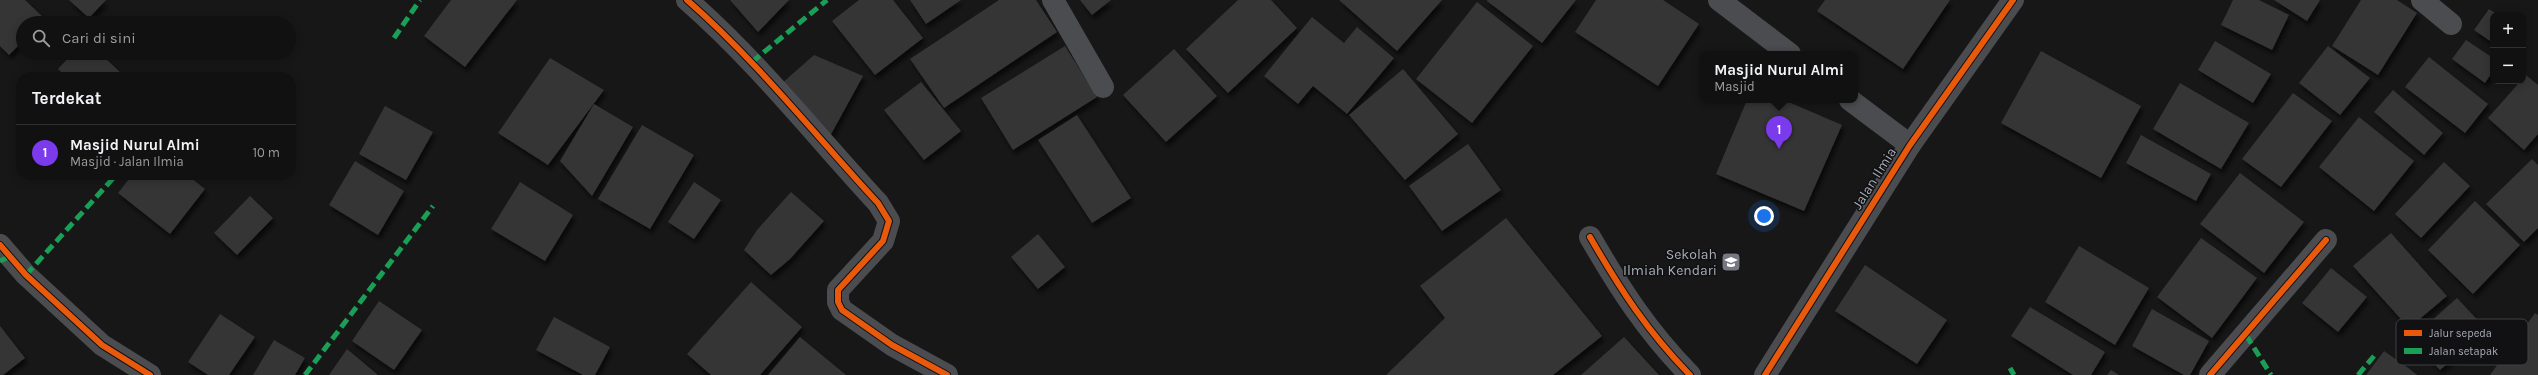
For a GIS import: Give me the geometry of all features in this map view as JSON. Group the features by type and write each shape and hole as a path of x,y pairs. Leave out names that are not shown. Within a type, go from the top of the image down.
{"street":[{"path":"687,0 716,25 752,62 878,203 889,221 883,241 838,290 838,302 842,310 892,345 947,375"},
{"path":"1053,0 1103,87"},
{"path":"1719,0 1786,51"},
{"name":"Jalan Ilmia","path":"1765,375 1910,145 2013,0"},
{"path":"2422,0 2451,24"},
{"path":"1854,103 1910,145"},
{"path":"1590,237 1639,316 1660,344 1690,375"},
{"path":"2210,375 2326,240"},
{"path":"0,245 26,275 102,345 150,375"}],"building":[{"path":"0,0 25,0 42,16 16,16 16,48 9,55 0,46"},
{"path":"69,0 106,0 91,16 87,16"},
{"path":"451,0 517,0 465,67 424,36"},
{"path":"730,0 789,0 758,32"},
{"path":"859,0 893,0 923,38 875,75 832,21"},
{"path":"910,0 961,0 926,24"},
{"path":"999,0 1036,0 1057,32 944,108 910,59"},
{"path":"1080,0 1111,0 1092,15"},
{"path":"1238,0 1271,0 1297,28 1228,93 1186,49"},
{"path":"1339,0 1442,0 1397,51"},
{"path":"1487,0 1576,0 1542,43 1487,1"},
{"path":"1596,0 1663,0 1699,24 1658,86 1575,32"},
{"path":"1825,0 1950,0 1903,69 1817,11"},
{"path":"2233,0 2259,0 2289,15 2272,50 2221,25"},
{"path":"2274,0 2320,0 2307,21"},
{"path":"2361,0 2397,0 2417,13 2378,75 2332,46"},
{"path":"1477,2 1533,46 1472,123 1416,79"},
{"path":"2489,9 2494,12 2490,12 2490,41 2474,30"},
{"path":"1312,17 1344,43 1357,27 1394,58 1347,114 1313,86 1298,104 1264,76"},
{"path":"2466,40 2490,56 2490,76 2485,83 2452,59"},
{"path":"2215,41 2271,74 2253,103 2198,70"},
{"path":"1065,46 1097,97 1013,150 981,98"},
{"path":"2328,46 2370,78 2340,115 2299,83"},
{"path":"1174,49 1217,96 1166,142 1123,95"},
{"path":"2041,51 2141,106 2101,178 2001,123"},
{"path":"814,55 863,76 829,138 780,85"},
{"path":"2429,57 2488,104 2465,133 2405,87"},
{"path":"550,58 604,90 548,165 498,133"},
{"path":"66,60 107,60 120,72 61,72 58,69"},
{"path":"1403,69 1458,134 1405,180 1349,115"},
{"path":"2526,75 2538,85 2538,134 2524,150 2488,118 2518,84 2526,84"},
{"path":"921,82 961,131 924,160 884,110"},
{"path":"2180,83 2249,123 2221,169 2153,129"},
{"path":"2393,90 2443,133 2424,155 2374,112"},
{"path":"2293,93 2332,121 2281,187 2242,159"},
{"path":"1746,103 1791,103 1842,125 1804,211 1716,174"},
{"path":"594,104 633,127 592,196 560,161"},
{"path":"385,106 433,132 406,180 359,154"},
{"path":"1077,115 1131,198 1092,223 1038,140"},
{"path":"2359,117 2414,161 2374,211 2319,167"},
{"path":"642,125 694,155 650,229 598,199"},
{"path":"2141,135 2211,174 2196,201 2126,163"},
{"path":"1468,144 1501,190 1442,231 1409,186"},
{"path":"2532,159 2538,165 2538,228 2524,242 2486,204"},
{"path":"355,161 404,191 378,235 329,205"},
{"path":"2444,162 2470,186 2421,238 2395,214"},
{"path":"2240,173 2304,222 2264,273 2200,224"},
{"path":"128,180 193,180 205,189 170,234 118,193"},
{"path":"520,182 573,215 545,261 491,229"},
{"path":"694,182 721,200 694,239 668,222"},
{"path":"791,192 824,221 790,259 771,275 744,250 757,230"},
{"path":"250,196 273,218 237,255 214,233"},
{"path":"2475,201 2520,245 2473,294 2428,250"},
{"path":"1506,218 1602,336 1553,375 1386,375 1445,318 1420,286"},
{"path":"2391,233 2447,296 2420,319 2401,319 2353,266"},
{"path":"1038,234 1065,267 1038,289 1011,257"},
{"path":"2201,238 2257,278 2212,338 2157,297"},
{"path":"2079,246 2149,288 2115,345 2045,302"},
{"path":"1865,265 1947,320 1917,364 1835,311"},
{"path":"2331,268 2367,297 2338,332 2302,303"},
{"path":"751,282 802,327 760,375 711,375 687,354"},
{"path":"2457,298 2477,319 2433,319"},
{"path":"379,301 422,330 394,370 352,341"},
{"path":"2030,307 2105,352 2091,375 2073,375 2011,336"},
{"path":"2152,309 2209,341 2190,375 2184,375 2132,346"},
{"path":"2535,313 2538,315 2538,375 2490,375 2497,365 2528,365 2528,323"},
{"path":"220,314 255,337 229,375 208,375 188,362"},
{"path":"554,317 610,347 595,375 583,375 536,350"},
{"path":"0,326 25,358 3,375 0,375"},
{"path":"800,337 846,375 768,375"},
{"path":"1624,337 1659,375 1581,375"},
{"path":"274,340 305,358 295,375 253,375"},
{"path":"347,349 378,375 329,375"},
{"path":"2384,351 2396,359 2396,365 2404,365 2417,375 2366,375"},
{"path":"2435,365 2446,365 2440,370"},
{"path":"2111,370 2119,375 2107,375"}],"marked path":[{"path":"394,38 420,0"},
{"path":"752,62 827,0"},
{"path":"26,275 112,180"},
{"path":"305,375 433,206"},
{"path":"0,261 9,257"},
{"path":"2246,335 2271,375"},
{"path":"2358,375 2374,356"},
{"path":"2010,368 2014,375"}],"cycle path":[{"path":"687,0 713,23 762,73 878,203 889,221 883,241 838,290 838,302 842,310 892,345 947,375"},
{"path":"1765,375 1910,145 2013,0"},
{"path":"1590,237 1623,292 1647,326 1690,375"},
{"path":"2210,375 2326,240"},
{"path":"0,245 26,275 102,345 150,375"}],"place":[{"name":"Masjid Nurul Almi","path":"1779,149"},
{"name":"Sekolah Ilmiah Kendari","path":"1731,262"}]}
